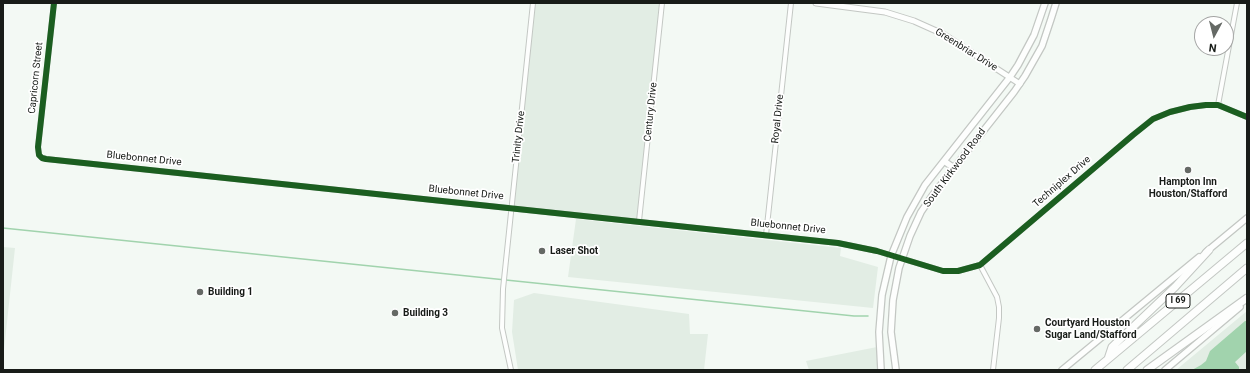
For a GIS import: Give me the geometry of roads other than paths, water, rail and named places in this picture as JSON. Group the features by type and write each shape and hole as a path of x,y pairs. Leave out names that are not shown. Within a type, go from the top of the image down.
{"highway":[{"name":"I 69","path":"1095,370 1247,243"},
{"path":"1108,359 1112,347 1175,287 1209,250"},
{"name":"I 69","path":"1126,370 1247,268"},
{"path":"1147,370 1247,299"}],"main road":[{"name":"South Kirkwood Road","path":"881,370 879,316 884,282 891,256 913,206 925,185 1010,77 1034,35 1045,4"},
{"path":"1045,4 1055,5"},
{"name":"South Kirkwood Road","path":"896,370 891,332 891,314 896,280 910,236 922,211 1020,84 1042,46 1055,5"},
{"path":"944,161 954,168"},
{"path":"913,206 922,211"},
{"path":"1062,370 1247,218"},
{"path":"1166,370 1247,299"}],"street":[{"name":"Capricorn Street","path":"39,155 39,141 54,3"},
{"name":"Trinity Drive","path":"511,370 502,328 503,290 533,3"},
{"name":"Century Drive","path":"639,221 662,3"},
{"name":"Royal Drive","path":"766,235 790,3"},
{"name":"Greenbriar Drive","path":"816,3 885,12 914,21 943,34 1020,84"},
{"path":"1218,105 1238,3"},
{"name":"Techniplex Drive","path":"891,256 935,269 951,272 963,270 980,264 1127,139 1154,119 1170,112 1190,107 1218,105 1247,117"},
{"name":"Bluebonnet Drive","path":"39,155 46,159 838,243 891,256"},
{"path":"980,264 997,297 999,307 993,370"}],"waterway":[{"path":"3,228 854,316 868,316"}],"place":[{"name":"Hampton Inn Houston/Stafford","path":"1188,170"},
{"name":"Laser Shot","path":"542,251"},
{"name":"Building 1","path":"200,292"},
{"name":"Building 3","path":"395,313"},
{"name":"Courtyard Houston Sugar Land/Stafford","path":"1037,329"}]}
